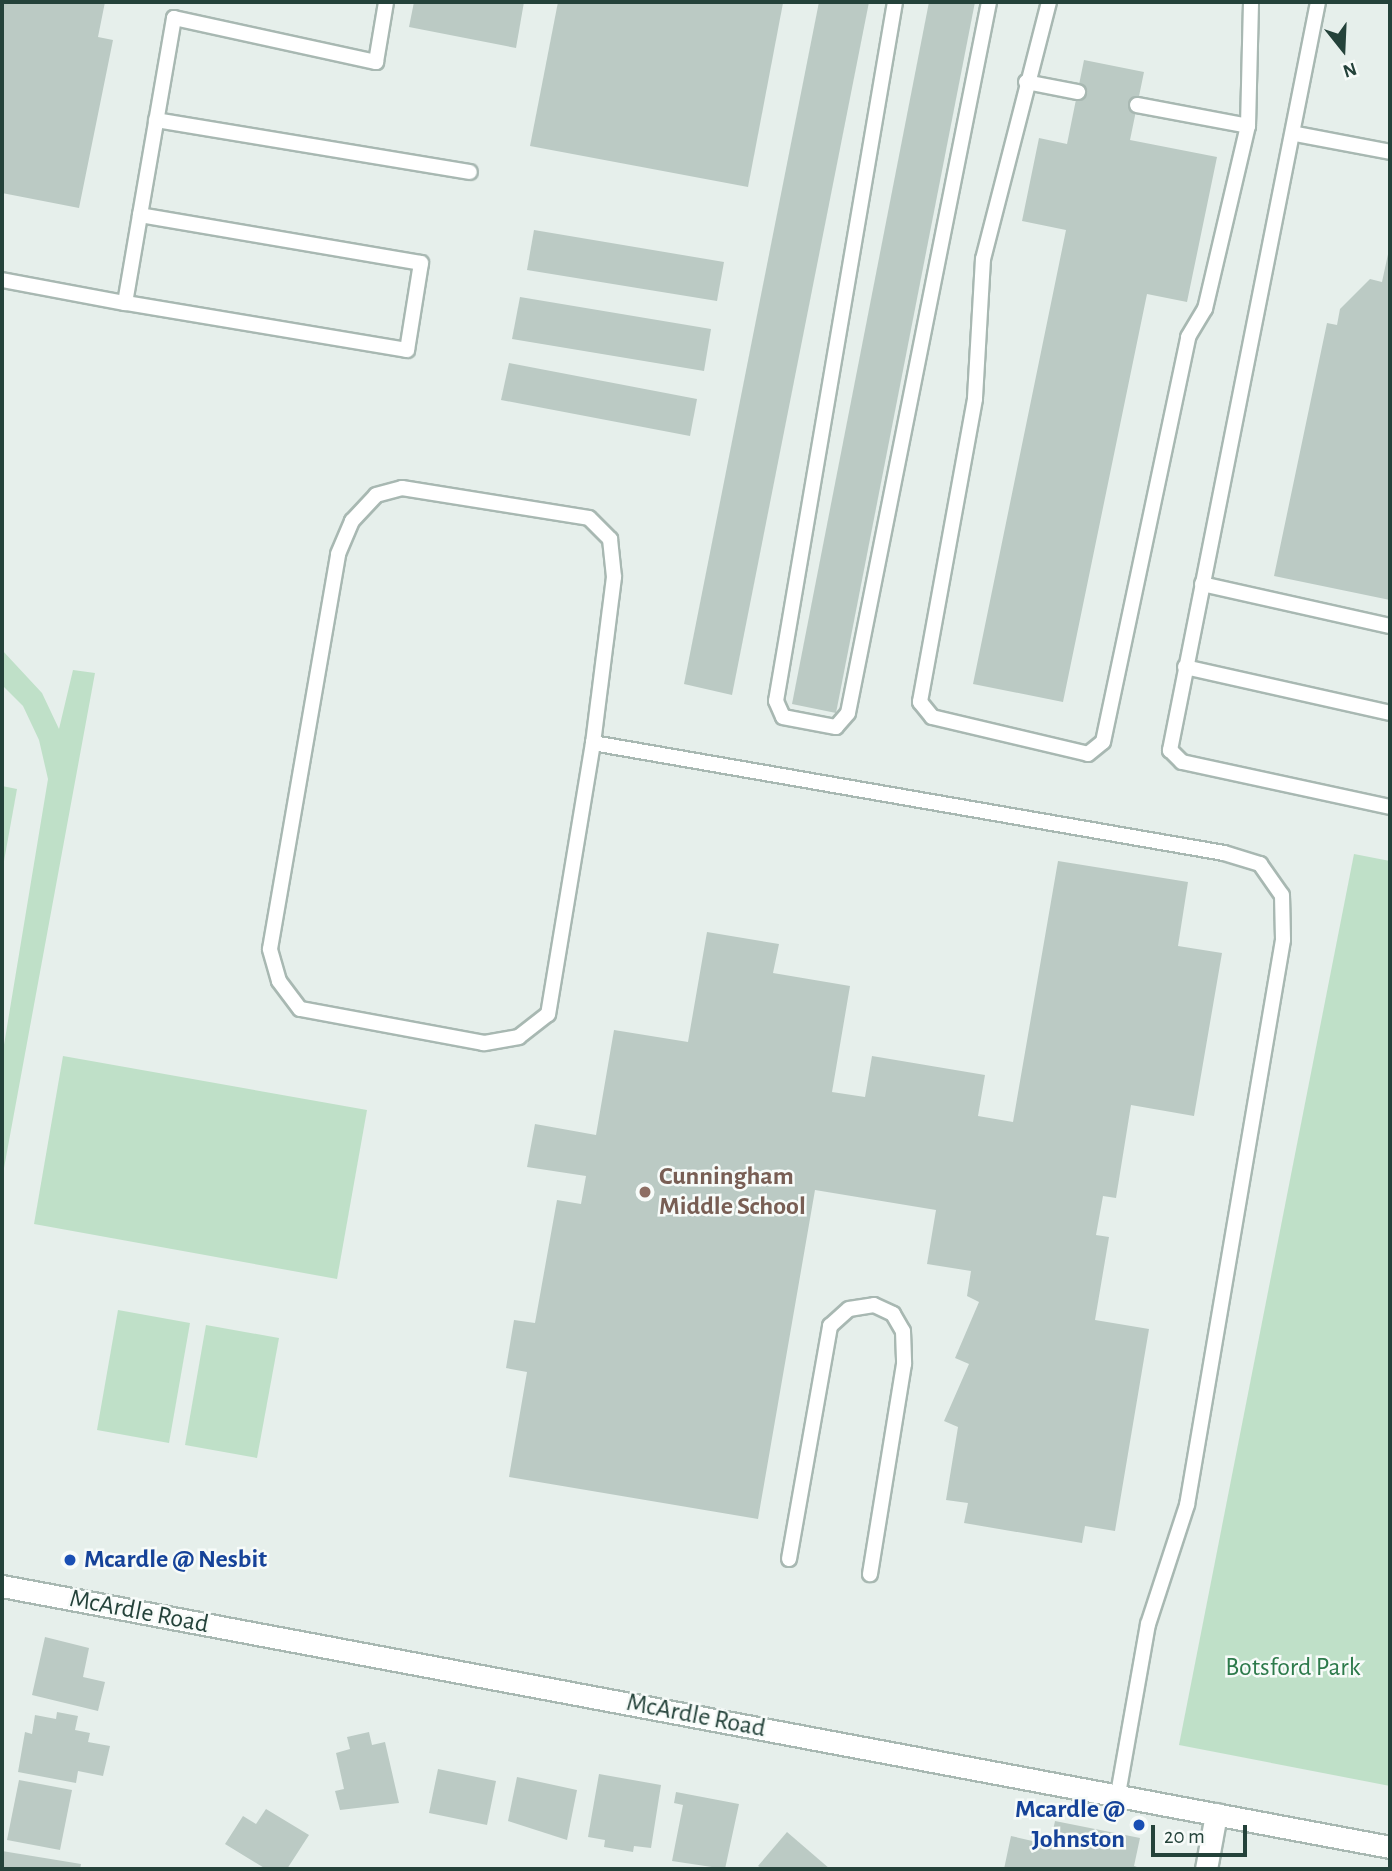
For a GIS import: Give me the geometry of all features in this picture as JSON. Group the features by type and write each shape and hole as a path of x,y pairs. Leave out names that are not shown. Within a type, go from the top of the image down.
{"main road":[{"name":"McArdle Road","path":"2,1586 1390,1847"},
{"path":"1206,1869 1216,1814"}],"lane":[{"path":"125,303 176,2"},
{"path":"174,18 376,62 386,2"},
{"path":"895,2 776,701 783,716 836,727 848,713 989,2"},
{"path":"1049,2 983,259 975,399 920,702 932,717 1088,754 1103,743 1188,337 1205,309 1248,126 1251,2"},
{"path":"1318,2 1296,134 1170,750 1182,762 1390,807"},
{"path":"1027,82 1078,92"},
{"path":"1137,105 1248,126"},
{"path":"156,120 470,172"},
{"path":"1296,134 1390,152"},
{"path":"2,280 407,350 421,263 140,215"},
{"path":"401,488 589,518 610,539 614,577 593,743 548,1014 519,1037 484,1043 300,1009 279,981 270,948 338,554 352,521 376,495 401,488"},
{"path":"1202,584 1390,626"},
{"path":"1185,667 1390,713"},
{"path":"593,743 1224,853 1260,864 1282,895 1283,940 1188,1505 1148,1624 1118,1796"},
{"path":"789,1559 830,1326 849,1309 874,1305 893,1314 903,1331 904,1364 870,1574"}],"green space":[{"path":"2,650 42,693 59,729 73,670 95,673 2,1179 2,1057 48,779 39,740 23,706 2,685"},
{"path":"2,786 17,789 2,872"},
{"name":"Botsford Park","path":"1354,854 1390,861 1390,1786 1179,1745"},
{"path":"63,1056 367,1110 337,1279 34,1224"},
{"path":"118,1310 190,1323 169,1443 97,1430"},
{"path":"206,1325 279,1338 257,1458 185,1445"}],"building":[{"path":"2,2 105,2 98,37 113,40 79,208 2,193"},
{"path":"414,2 524,2 516,48 409,27"},
{"path":"558,2 783,3 748,187 530,146"},
{"path":"819,2 869,2 732,695 684,684"},
{"path":"929,2 975,2 836,713 792,704"},
{"path":"1084,60 1144,72 1130,140 1217,157 1187,302 1147,294 1063,702 973,684 1066,230 1022,221 1039,138 1067,144"},
{"path":"534,230 724,262 717,301 527,270"},
{"path":"1390,245 1390,600 1274,576 1327,323 1337,325 1340,309 1370,279 1382,282"},
{"path":"520,297 711,329 704,371 512,339"},
{"path":"509,363 697,399 690,436 501,400"},
{"path":"1058,861 1188,882 1178,946 1222,953 1194,1116 1131,1105 1116,1198 1103,1196 1096,1235 1109,1237 1095,1320 1149,1329 1115,1531 1085,1526 1082,1543 964,1523 968,1503 946,1500 958,1427 944,1421 969,1364 955,1358 979,1302 967,1296 971,1271 927,1264 936,1210 815,1190 758,1519 509,1477 527,1372 506,1368 514,1320 535,1323 557,1200 581,1204 586,1176 527,1167 535,1124 596,1135 614,1030 688,1042 707,932 779,944 773,973 850,986 832,1092 865,1097 872,1056 985,1075 978,1116 1013,1122"},
{"path":"45,1637 89,1648 83,1677 105,1682 98,1711 32,1695"},
{"path":"57,1712 78,1716 75,1730 90,1733 88,1742 110,1746 103,1776 78,1771 76,1783 18,1772 25,1732 32,1734 35,1715 56,1719"},
{"path":"369,1732 372,1745 385,1742 399,1803 340,1810 335,1791 344,1789 336,1753 350,1749 347,1737"},
{"path":"438,1769 496,1781 487,1825 429,1813"},
{"path":"599,1774 661,1785 651,1848 634,1846 633,1852 604,1847 605,1840 588,1837"},
{"path":"517,1777 577,1790 567,1840 508,1821"},
{"path":"19,1780 72,1790 60,1850 7,1840"},
{"path":"676,1792 739,1804 725,1869 672,1861 683,1805 674,1803"},
{"path":"266,1809 309,1835 287,1869 266,1869 225,1844 243,1816 256,1824"},
{"path":"1055,1821 1140,1838 1134,1866 1143,1869 1004,1869 1011,1836 1050,1845"},
{"path":"787,1832 830,1869 763,1869 758,1866"},
{"path":"2,1851 81,1864 80,1869 2,1869"}],"place":[{"name":"Cunningham Middle School","path":"645,1192"},
{"name":"Mcardle @ Nesbit","path":"70,1560"},
{"name":"Mcardle @ Johnston","path":"1139,1825"}]}
